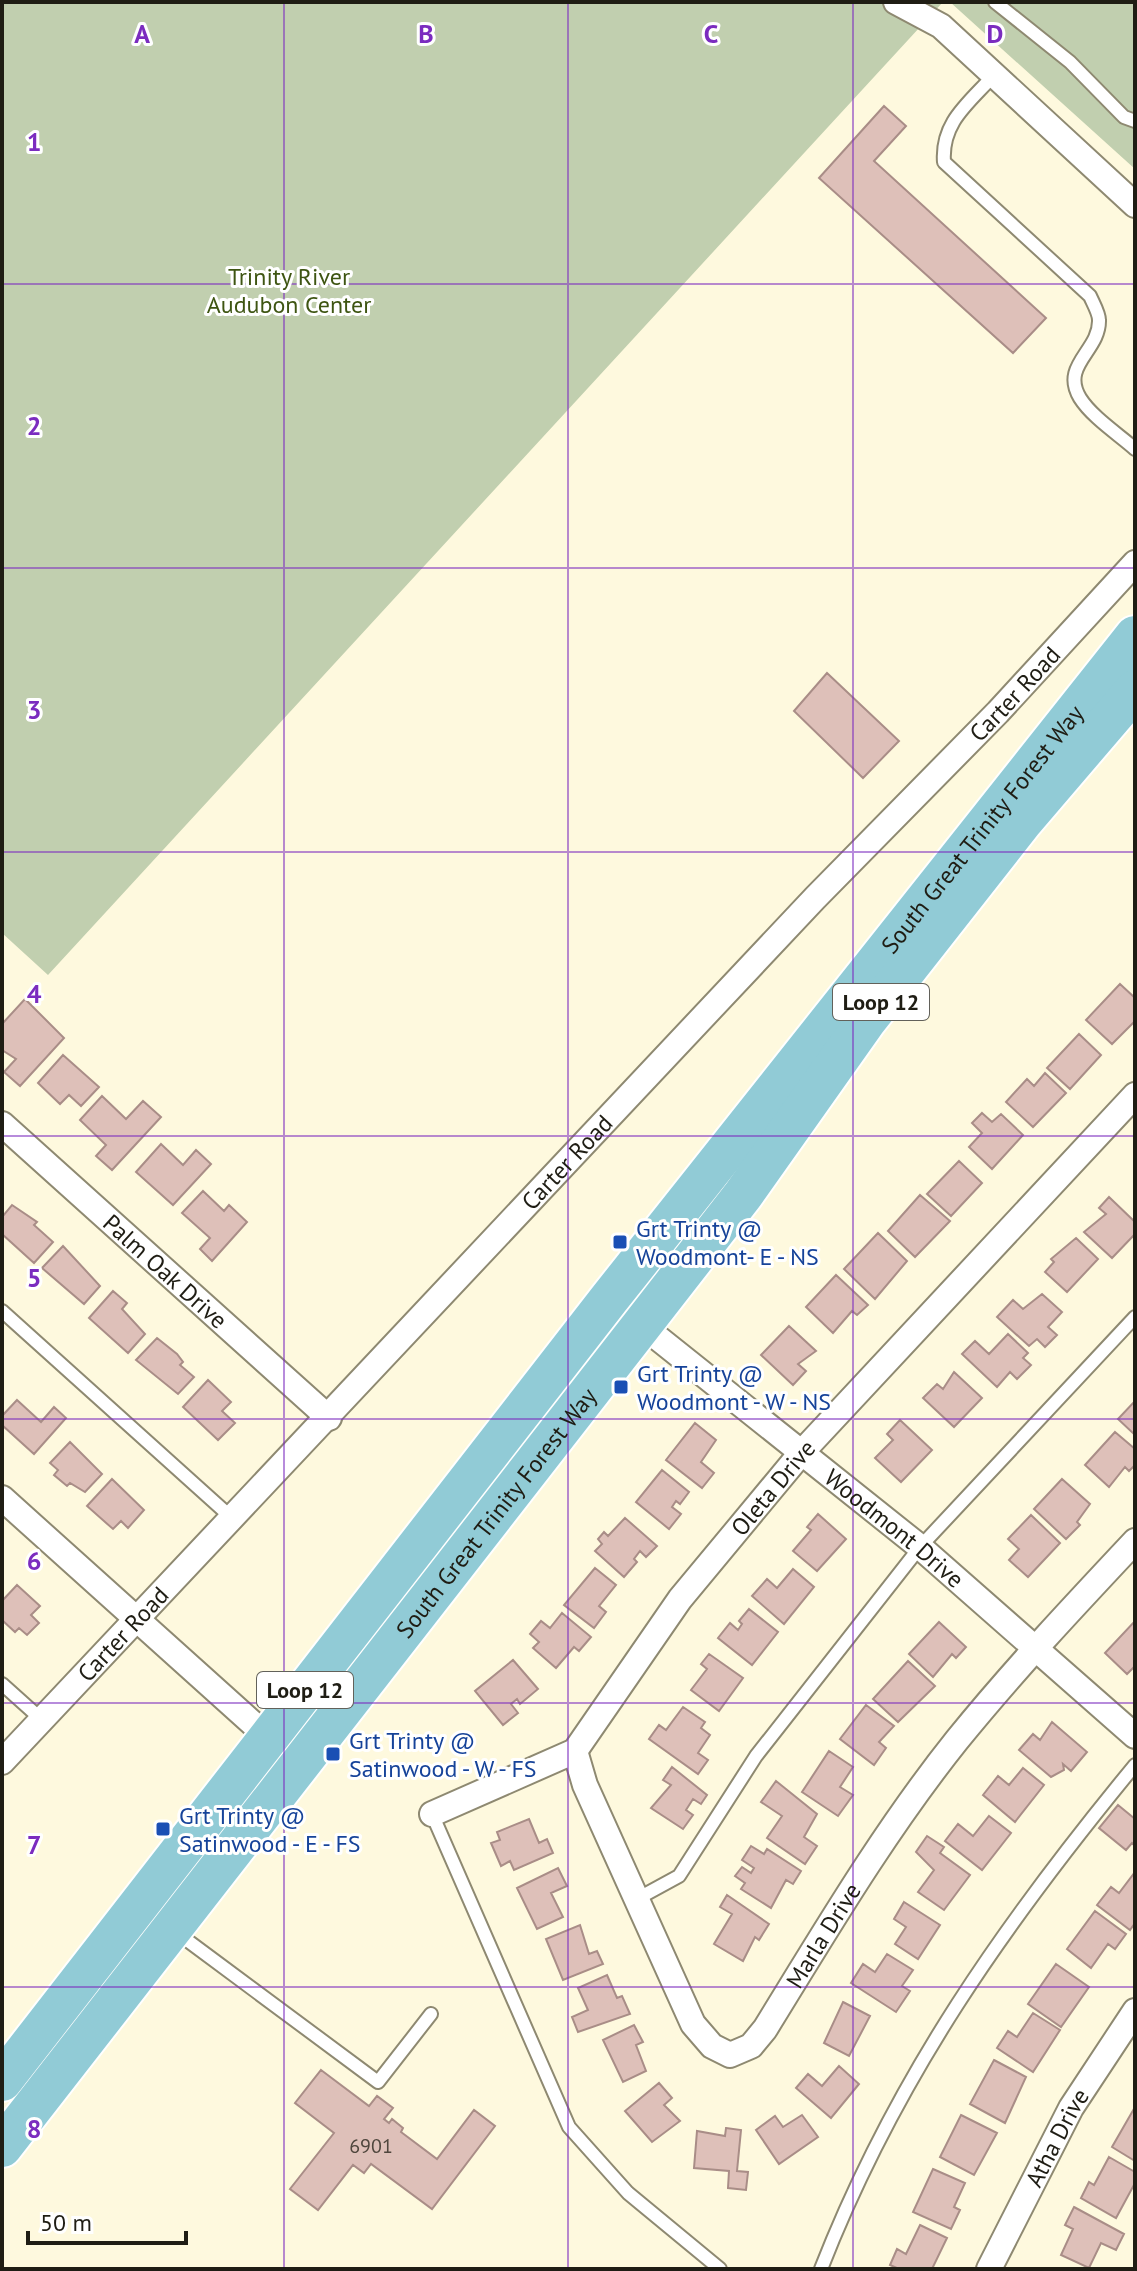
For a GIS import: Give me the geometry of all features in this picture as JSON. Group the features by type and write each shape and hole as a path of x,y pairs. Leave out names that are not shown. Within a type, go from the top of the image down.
{"main road":[{"name":"South Great Trinity Forest Way","path":"2,2081 609,1299 1135,636"},
{"name":"South Great Trinity Forest Way","path":"2,2147 743,1195 866,1021 1023,821 1135,690"}],"street":[{"path":"896,2 941,26 1135,205"},
{"name":"Carter Road","path":"2,1762 135,1618 329,1418 815,898 998,712 1135,563"},
{"name":"Oleta Drive","path":"575,1751 680,1599 802,1452 1135,1095"},
{"name":"Palm Oak Drive","path":"2,1124 329,1418"},
{"name":"Woodmont Drive","path":"609,1299 920,1547 1135,1736"},
{"path":"2,1498 299,1765"},
{"name":"Marla Drive","path":"575,1751 585,1785 693,2024 712,2046 730,2055 751,2046 902,1815 956,1742 1036,1647 1135,1541"},
{"path":"432,1814 575,1751"},
{"name":"Atha Drive","path":"989,2269 1071,2108 1135,2011"}],"lane":[{"path":"995,2 1070,62 1124,117 1135,121"},
{"path":"994,75 953,120 943,141 944,162 1090,296 1099,319 1095,340 1078,361 1073,384 1082,401 1135,449"},
{"path":"2,1311 232,1518"},
{"path":"635,1900 679,1876 756,1756 920,1547 1135,1317"},
{"path":"2,1684 41,1719"},
{"path":"821,2269 895,2112 943,2023 995,1943 1135,1765"},
{"path":"432,1814 569,2127 628,2193 720,2269"},
{"path":"170,1928 378,2082 431,2014"}],"green space":[{"name":"Trinity River Audubon Center","path":"2,2 943,2 48,975 2,933"},
{"path":"950,2 1135,2 1135,169"}],"building":[{"path":"884,106 906,126 874,161 1046,318 1013,353 819,178"},
{"path":"827,673 899,741 863,778 794,711"},
{"path":"1120,984 1135,998 1135,1021 1112,1044 1086,1020"},
{"path":"25,999 64,1038 20,1086 4,1072 16,1059 2,1050 2,1024"},
{"path":"1079,1034 1101,1055 1070,1089 1047,1068"},
{"path":"63,1055 99,1087 81,1106 69,1095 60,1104 38,1083"},
{"path":"1045,1073 1066,1093 1033,1127 1006,1102 1027,1079 1034,1086"},
{"path":"102,1096 126,1119 143,1101 161,1117 112,1170 96,1156 106,1145 80,1120"},
{"path":"982,1113 992,1122 1001,1114 1023,1135 992,1169 969,1147 982,1133 972,1123"},
{"path":"161,1144 183,1165 196,1150 211,1164 173,1205 136,1172"},
{"path":"959,1161 982,1183 951,1216 927,1194"},
{"path":"203,1191 224,1211 229,1205 247,1222 212,1261 200,1249 210,1238 182,1213"},
{"path":"920,1195 950,1221 915,1257 888,1231"},
{"path":"1109,1197 1135,1222 1135,1234 1112,1258 1084,1232 1106,1214 1099,1208"},
{"path":"12,1205 37,1222 34,1225 53,1242 34,1263 2,1234 2,1217"},
{"path":"878,1233 907,1261 875,1299 844,1269"},
{"path":"1076,1238 1098,1259 1067,1292 1045,1272 1054,1262 1051,1259"},
{"path":"63,1246 100,1286 84,1304 42,1268"},
{"path":"836,1275 868,1305 857,1315 852,1311 833,1333 806,1307"},
{"path":"113,1291 127,1303 122,1309 145,1334 128,1353 89,1318"},
{"path":"1042,1294 1062,1312 1048,1327 1057,1335 1045,1347 1037,1339 1029,1346 997,1317 1013,1300 1023,1309"},
{"path":"789,1326 816,1351 798,1364 806,1371 793,1385 761,1355"},
{"path":"1008,1334 1028,1353 1023,1358 1031,1365 1017,1379 1010,1372 997,1387 962,1354 975,1341 989,1354"},
{"path":"157,1338 177,1354 183,1362 180,1365 194,1377 178,1394 136,1360"},
{"path":"954,1372 982,1398 954,1427 923,1398 937,1384 943,1389"},
{"path":"208,1380 231,1402 222,1411 235,1423 218,1440 183,1407"},
{"path":"17,1400 41,1422 54,1407 66,1418 34,1454 2,1425 2,1416"},
{"path":"1135,1401 1135,1435 1118,1419"},
{"path":"900,1420 932,1450 901,1482 875,1458 893,1440 887,1434"},
{"path":"695,1423 716,1440 701,1462 714,1473 702,1488 666,1460"},
{"path":"1115,1432 1135,1449 1135,1465 1129,1471 1125,1467 1109,1487 1085,1465"},
{"path":"70,1442 102,1474 85,1492 70,1483 67,1486 54,1475 58,1470 50,1463"},
{"path":"662,1470 689,1492 680,1504 676,1501 672,1507 681,1514 669,1529 636,1502"},
{"path":"112,1479 144,1510 128,1528 121,1521 113,1529 87,1506"},
{"path":"1062,1479 1090,1504 1077,1522 1080,1525 1066,1539 1034,1509"},
{"path":"818,1514 846,1539 817,1571 793,1551 811,1530 807,1527"},
{"path":"1031,1515 1060,1543 1028,1577 1009,1560 1019,1549 1008,1539"},
{"path":"625,1518 657,1546 646,1557 640,1551 634,1559 637,1562 624,1577 595,1551 602,1544 598,1539 604,1532 608,1536"},
{"path":"595,1568 616,1585 599,1606 606,1612 594,1628 564,1605"},
{"path":"793,1569 814,1587 784,1624 752,1596 767,1579 777,1588"},
{"path":"17,1585 40,1606 31,1615 39,1623 27,1635 19,1628 15,1632 2,1620 2,1601"},
{"path":"749,1609 778,1632 752,1665 718,1638 730,1623 738,1630 742,1624 739,1621"},
{"path":"562,1613 591,1637 579,1651 574,1647 556,1668 533,1648 539,1642 530,1634 541,1621 550,1628"},
{"path":"1135,1621 1135,1666 1127,1674 1105,1653"},
{"path":"939,1622 966,1647 956,1658 952,1654 933,1677 909,1654"},
{"path":"709,1654 743,1678 719,1711 691,1690 707,1669 701,1664"},
{"path":"513,1660 538,1689 520,1704 517,1699 511,1704 518,1713 503,1725 475,1691"},
{"path":"908,1661 935,1686 898,1722 873,1699"},
{"path":"866,1705 894,1726 879,1742 886,1748 874,1765 840,1739"},
{"path":"683,1707 705,1722 701,1728 710,1735 698,1753 708,1760 698,1774 649,1739 659,1725 666,1730"},
{"path":"1052,1722 1087,1752 1071,1771 1063,1764 1064,1770 1051,1777 1019,1750 1033,1734 1040,1740"},
{"path":"829,1751 853,1767 840,1787 853,1795 838,1816 802,1792"},
{"path":"672,1767 707,1795 701,1804 693,1799 686,1810 693,1815 683,1829 651,1808 671,1785 663,1780"},
{"path":"1023,1768 1044,1785 1015,1822 983,1795 998,1776 1009,1785"},
{"path":"776,1781 817,1814 804,1837 817,1846 805,1864 767,1838 782,1816 761,1802"},
{"path":"1118,1805 1135,1819 1135,1846 1132,1843 1126,1850 1099,1828"},
{"path":"989,1816 1011,1833 982,1870 945,1841 958,1824 973,1836"},
{"path":"529,1819 539,1843 547,1839 553,1853 514,1870 510,1861 501,1866 491,1843 500,1840 497,1832"},
{"path":"927,1836 944,1847 940,1853 970,1875 944,1910 918,1892 934,1870 916,1852"},
{"path":"751,1846 764,1854 767,1849 801,1871 793,1884 786,1880 771,1908 741,1889 745,1883 735,1876 742,1867 751,1873 754,1868 742,1860"},
{"path":"558,1868 567,1886 551,1893 563,1917 537,1929 517,1888"},
{"path":"1135,1872 1135,1923 1130,1930 1097,1905 1111,1887 1119,1893"},
{"path":"727,1895 769,1924 759,1940 755,1937 743,1961 714,1944 732,1914 720,1907"},
{"path":"904,1902 940,1925 918,1959 895,1944 906,1927 894,1919"},
{"path":"1095,1911 1126,1934 1115,1949 1108,1944 1091,1968 1067,1949"},
{"path":"580,1925 589,1954 597,1951 603,1964 563,1980 546,1939"},
{"path":"887,1954 913,1970 902,1986 910,1991 896,2012 851,1983 863,1964 875,1972"},
{"path":"1056,1964 1089,1987 1061,2027 1028,2004"},
{"path":"607,1975 617,1998 622,1996 630,2014 578,2032 572,2017 588,2010 578,1988"},
{"path":"843,2002 870,2016 849,2056 824,2043"},
{"path":"1033,2013 1060,2030 1033,2072 997,2048 1008,2031 1017,2037"},
{"path":"634,2025 643,2042 636,2045 646,2071 623,2082 603,2040"},
{"path":"994,2060 1026,2077 1005,2123 970,2104"},
{"path":"839,2066 859,2084 831,2118 796,2088 808,2074 822,2086"},
{"path":"321,2070 369,2106 377,2096 393,2108 384,2119 389,2123 392,2119 403,2128 401,2132 437,2159 474,2110 495,2126 432,2209 371,2164 364,2173 353,2165 318,2210 290,2189 334,2133 295,2103"},
{"path":"659,2083 672,2098 664,2105 680,2121 652,2142 625,2111"},
{"path":"1135,2107 1135,2161 1112,2147"},
{"path":"802,2115 818,2137 779,2164 756,2130 775,2116 783,2127"},
{"path":"961,2115 997,2133 974,2175 940,2157"},
{"path":"726,2128 741,2130 737,2171 748,2172 746,2190 728,2188 729,2171 694,2168 697,2131 725,2136"},
{"path":"1109,2157 1135,2172 1135,2183 1116,2218 1081,2198 1089,2182 1094,2185"},
{"path":"933,2169 965,2183 954,2207 960,2210 951,2229 913,2212"},
{"path":"1074,2207 1124,2234 1116,2250 1101,2243 1089,2268 1061,2255 1073,2229 1065,2225"},
{"path":"920,2225 947,2238 932,2269 899,2269 890,2265 897,2249 906,2254"}],"place":[{"name":"Grt Trinty @ Woodmont- E - NS","path":"620,1242"},
{"name":"Grt Trinty @ Woodmont - W - NS","path":"621,1387"},
{"name":"Grt Trinty @ Satinwood - W - FS","path":"333,1754"},
{"name":"Grt Trinty @ Satinwood - E - FS","path":"163,1829"}]}
